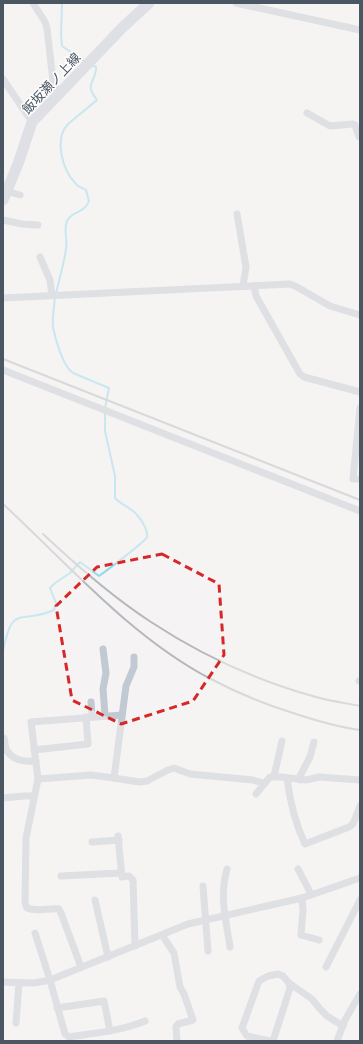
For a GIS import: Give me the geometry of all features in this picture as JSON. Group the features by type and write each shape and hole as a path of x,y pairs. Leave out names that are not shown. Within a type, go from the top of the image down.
{"main road":[{"name":"飯坂瀬ノ上線","path":"4,196 18,164 32,122 122,28 149,3"}],"street":[{"path":"33,3 43,18 46,28 53,81 59,94"},
{"path":"236,3 360,30"},
{"path":"3,79 32,122"},
{"path":"307,113 330,126 353,124 356,126 360,137"},
{"path":"4,196 20,195"},
{"path":"237,214 246,267 243,286"},
{"path":"3,220 22,224 38,225"},
{"path":"40,257 50,280 52,295"},
{"path":"3,298 290,284 330,306 360,315"},
{"path":"254,286 256,296 297,371 304,377 360,392"},
{"path":"3,370 360,511"},
{"path":"360,408 353,479 360,480"},
{"path":"103,649 106,673 103,689 105,715"},
{"path":"114,778 126,682 134,667 134,657"},
{"path":"34,750 88,744 91,702"},
{"path":"81,967 61,913 52,908 31,910 27,908 25,903 26,838 38,779 31,722 105,715 122,715"},
{"path":"4,738 6,750 12,756 20,760 36,761"},
{"path":"274,776 282,741"},
{"path":"300,780 300,776 310,757 314,742"},
{"path":"38,779 91,775 147,782 174,768 190,774 253,780 263,783"},
{"path":"256,794 263,783 270,777 274,776 300,780 319,777 360,780"},
{"path":"287,778 293,812 305,844 352,824 360,806"},
{"path":"3,798 34,796"},
{"path":"92,842 119,838 121,873"},
{"path":"227,869 223,882 224,916 230,947"},
{"path":"298,869 311,894"},
{"path":"61,876 121,873 122,876 129,876 133,880 135,946"},
{"path":"3,982 34,983 50,980 188,924 302,898 360,878"},
{"path":"203,886 208,950"},
{"path":"302,898 303,910 301,935 319,940"},
{"path":"95,900 108,957"},
{"path":"326,967 360,900"},
{"path":"34,933 50,980 64,1034 69,1037 110,1031 129,1027 145,1021"},
{"path":"162,935 174,953 180,986 192,1020 178,1024 176,1027 177,1041"},
{"path":"289,983 290,988 271,1041 247,1036 242,1028 259,981 268,976 278,974 283,976 289,983 312,999 327,1016 343,1026"},
{"path":"16,1023 18,983"},
{"path":"337,1041 343,1026 360,994"},
{"path":"58,1008 104,1001 110,1031"}],"highlighted area":[{"path":"162,554 219,584 224,655 193,701 121,724 72,700 56,606 97,567"}],"waterway":[{"path":"62,3 62,46 85,62"},
{"path":"56,294 66,249 65,228 67,221 71,215 84,208 89,201 86,190 79,187 67,171 62,154 61,138 68,124 97,100 91,91 91,85 96,70 96,67 92,65"},
{"path":"55,298 53,327 63,359 69,370 73,373 109,388 105,408"},
{"path":"3,651 10,626 15,620 54,610 56,603 50,588 70,573 80,562 99,576 133,550 147,537 145,528 135,512 115,498 115,476 105,431 105,413"}],"railway":[{"path":"3,359 360,500"},
{"path":"3,504 101,598 153,642 180,661 209,678 261,702 317,721 360,730"},
{"path":"43,534 109,592 151,622 210,656 251,675 294,691 360,706"}]}
